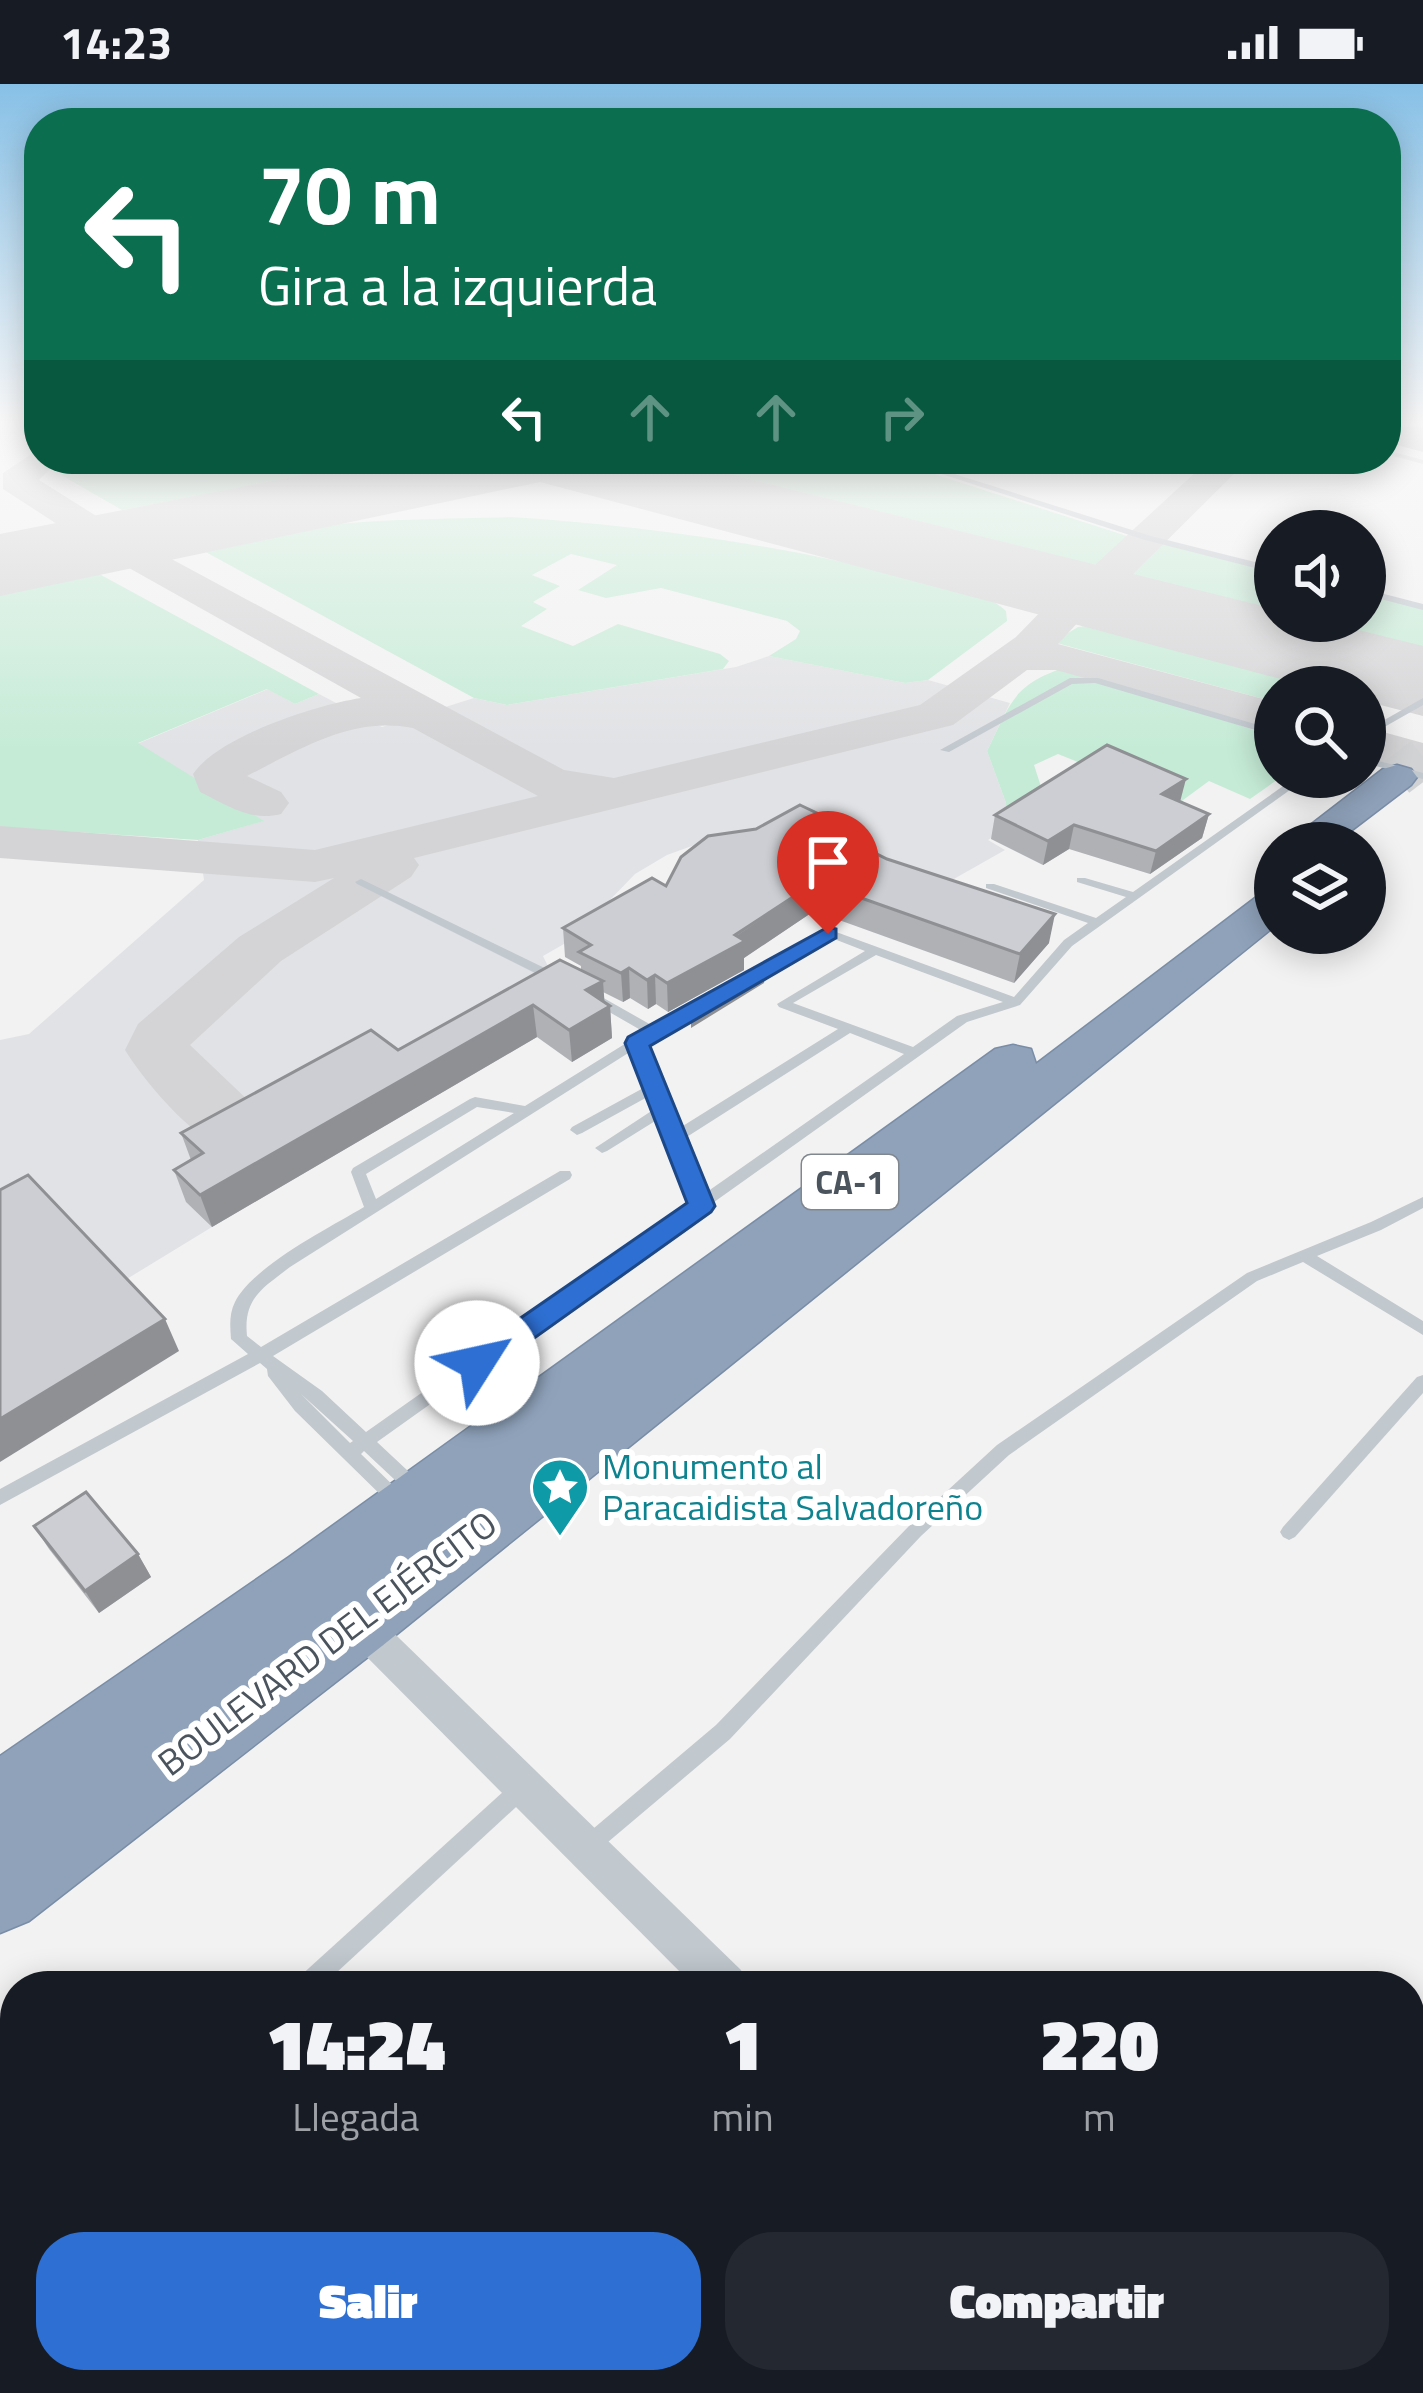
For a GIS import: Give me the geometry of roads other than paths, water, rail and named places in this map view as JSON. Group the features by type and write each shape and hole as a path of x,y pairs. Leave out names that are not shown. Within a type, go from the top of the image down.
{"highway":[{"path":"1337,822 1402,775"},
{"path":"1368,822 1402,775"},
{"name":"BOULEVARD DEL EJÉRCITO","path":"0,1892 336,1601 1254,884"},
{"name":"BOULEVARD DEL EJÉRCITO","path":"437,1523 1254,920"},
{"name":"BOULEVARD DEL EJÉRCITO","path":"0,1803 336,1601"}],"street":[{"path":"336,1601 710,1971"},
{"path":"673,1935 692,1971"}],"lane":[{"path":"1134,534 1254,565"},
{"path":"1386,597 1423,607"},
{"path":"945,750 1070,681 1082,680 1129,688 1254,727"},
{"path":"1386,722 1423,701"},
{"path":"357,1448 962,1019 1016,1002 1068,943 1273,798"},
{"path":"1081,880 1135,896"},
{"path":"361,882 610,1005 653,1032"},
{"path":"990,886 1096,922"},
{"path":"437,1523 261,1354 239,1339 235,1316 249,1291 653,1032 828,934 1016,1002"},
{"path":"874,952 783,1004 915,1053"},
{"path":"676,1136 848,1029"},
{"path":"637,1043 701,1206"},
{"path":"578,1130 655,1087"},
{"path":"372,1209 358,1172 476,1102 528,1111"},
{"path":"602,1148 664,1109"},
{"path":"0,1498 261,1354 566,1175"},
{"path":"584,1850 723,1732 915,1531 1003,1450 1252,1277 1423,1202"},
{"path":"1306,1257 1423,1329"},
{"path":"1289,1532 1423,1382"},
{"path":"322,1971 522,1788"}],"tunnel":[{"path":"1397,777 1423,757"}],"place":[{"name":"Monumento al Paracaidista Salvadoreño","path":"560,1538"}]}
